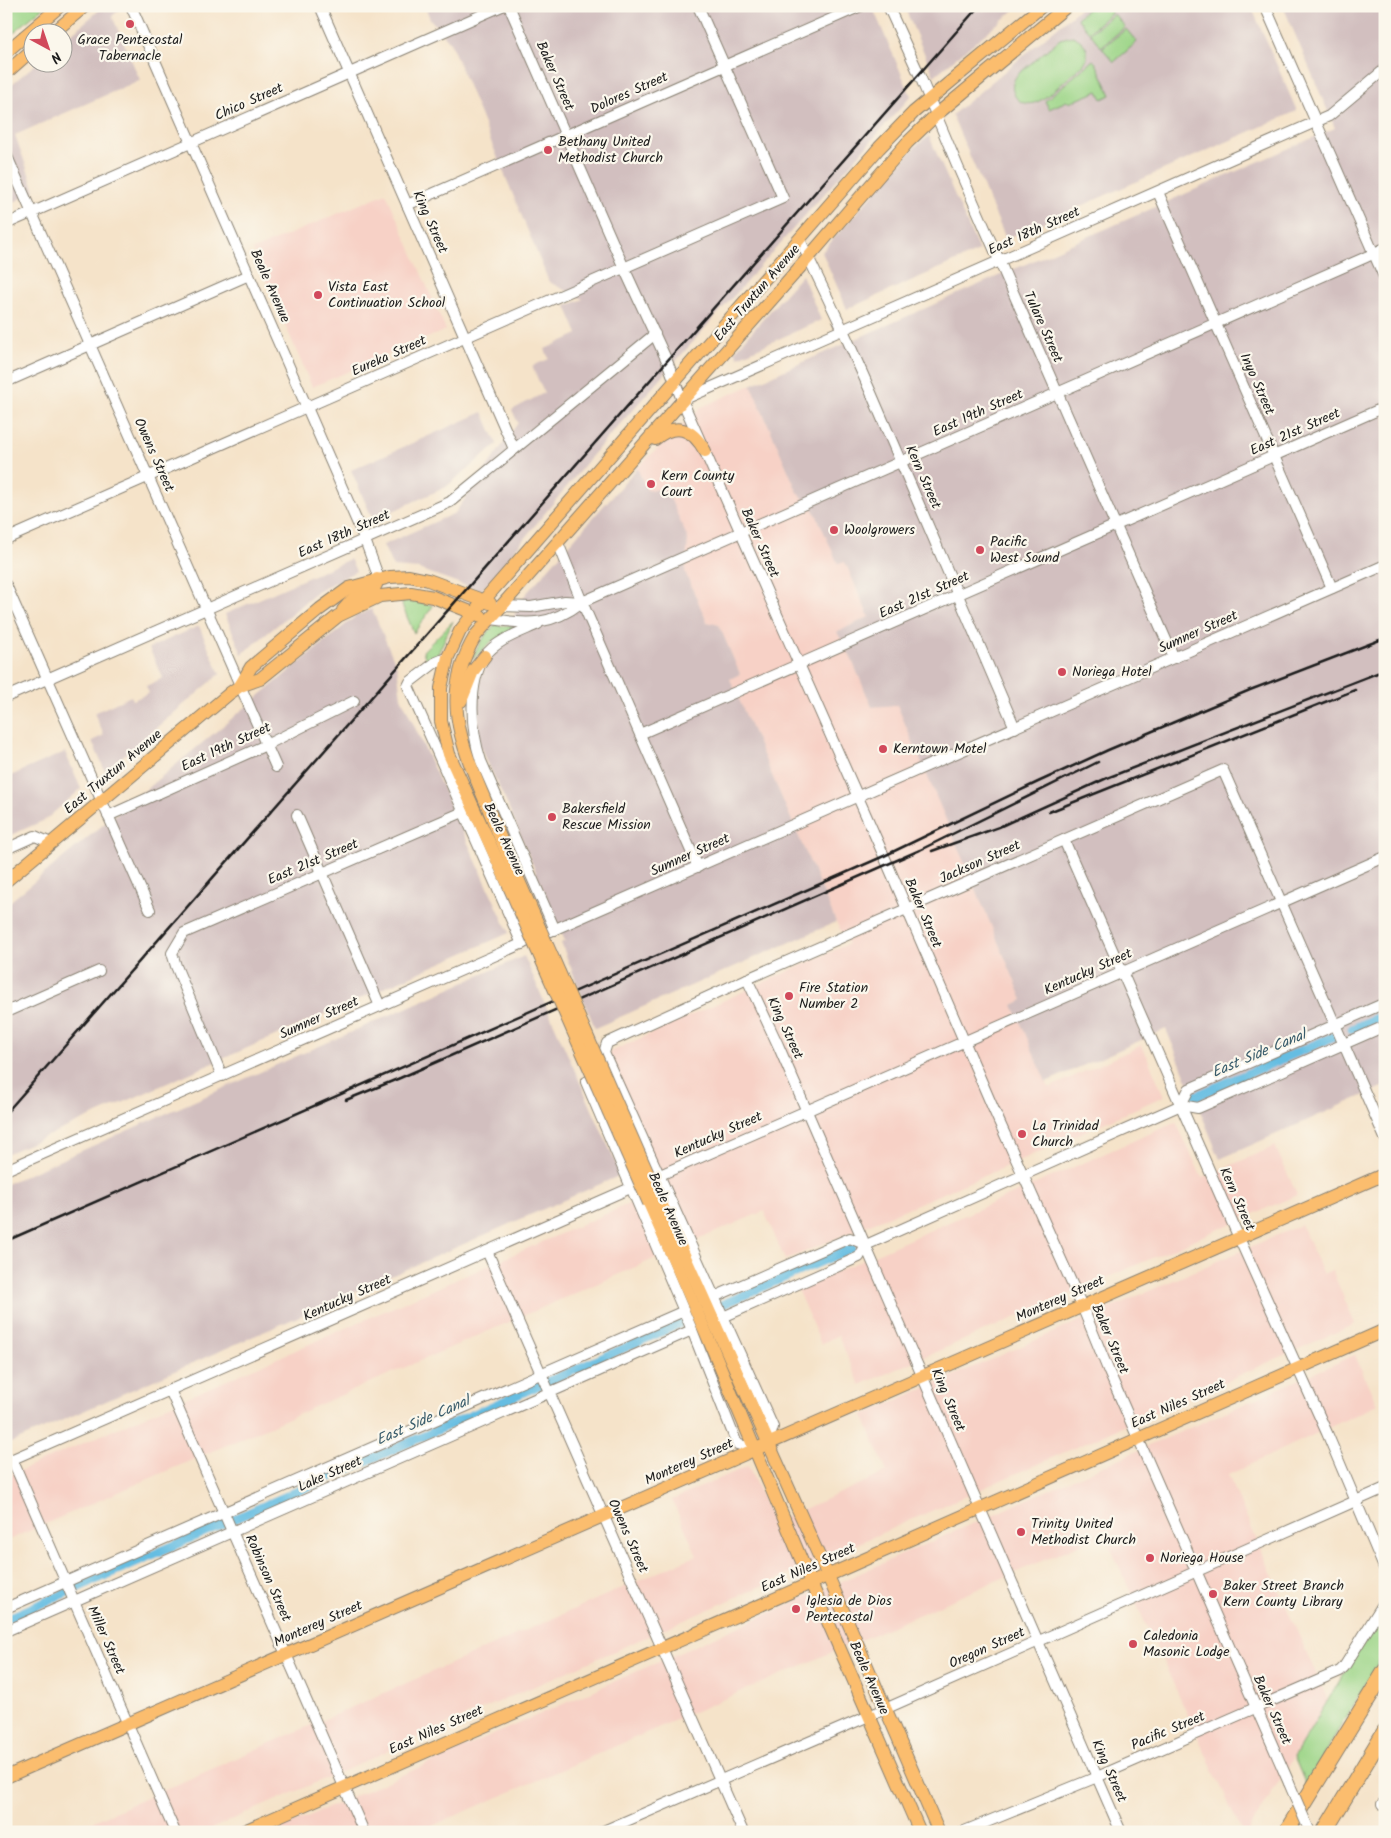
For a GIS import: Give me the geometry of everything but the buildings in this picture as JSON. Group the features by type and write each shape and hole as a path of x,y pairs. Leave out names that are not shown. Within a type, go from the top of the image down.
{"highway":[{"path":"1286,1832 1385,1671"},
{"path":"1324,1832 1385,1731"}],"main road":[{"path":"6,52 60,6"},
{"path":"66,22 85,6"},
{"name":"East Truxtun Avenue","path":"484,600 879,148 914,112 1042,6"},
{"name":"East Truxtun Avenue","path":"240,686 251,667 320,609 349,588 377,579 409,576 428,580 500,606 634,457 907,143 936,116 1067,6"},
{"path":"6,72 22,58"},
{"path":"634,457 662,434 676,429 692,434 705,452"},
{"path":"558,543 556,536 558,528 576,495"},
{"path":"338,616 356,596 372,590 377,584 377,579"},
{"name":"East Truxtun Avenue","path":"6,880 240,686 260,679 338,616 380,596 411,593 433,597 490,619"},
{"name":"Beale Avenue","path":"484,600 460,631 448,656 440,696 444,738 453,763 513,882 654,1201 768,1443 828,1576 939,1832"},
{"name":"Beale Avenue","path":"500,606 476,635 463,659 458,686 456,718 466,756 513,882"},
{"path":"456,718 473,671 485,656"},
{"name":"Monterey Street","path":"6,1777 1385,1174"},
{"name":"Beale Avenue","path":"654,1201 754,1449 920,1832"},
{"name":"East Niles Street","path":"242,1832 811,1584 979,1508 1385,1330"},
{"path":"773,1427 782,1432 799,1430"},
{"path":"721,1464 734,1454 737,1444"}],"street":[{"path":"132,8 143,6"},
{"name":"King Street","path":"320,6 514,449"},
{"name":"Chico Street","path":"6,224 502,6"},
{"name":"Baker Street","path":"509,6 655,334 682,400 856,797 884,856 964,1042 1082,1306 1310,1832"},
{"path":"698,6 725,66"},
{"name":"Dolores Street","path":"407,206 861,6"},
{"name":"Tulare Street","path":"888,6 1174,658"},
{"path":"1265,6 1385,279"},
{"name":"Beale Avenue","path":"132,8 365,540 377,573 377,579"},
{"name":"Eureka Street","path":"6,539 783,198 725,66"},
{"name":"East 18th Street","path":"682,400 1329,116 1385,69"},
{"name":"Owens Street","path":"6,154 276,767"},
{"name":"Inyo Street","path":"1158,192 1332,588"},
{"name":"Kern Street","path":"800,240 843,330 1015,728"},
{"name":"East 19th Street","path":"490,619 524,623 545,621 567,614 582,602 1385,248"},
{"path":"6,382 249,275"},
{"name":"East 18th Street","path":"6,697 450,502 655,334"},
{"name":"East 21st Street","path":"640,734 1385,407"},
{"path":"558,543 698,867"},
{"name":"Sumner Street","path":"6,1170 1385,565"},
{"path":"6,585 150,910"},
{"name":"East 19th Street","path":"500,606 531,607 564,601 582,602"},
{"path":"485,656 502,642 545,621"},
{"path":"448,656 436,662 410,682 408,686 522,944"},
{"name":"Beale Avenue","path":"485,656 474,692 472,712 474,741 554,930"},
{"name":"East 19th Street","path":"108,816 266,745 354,701"},
{"name":"Jackson Street","path":"773,1427 611,1070 604,1053 608,1043 747,979 1223,770 1281,902"},
{"name":"East 21st Street","path":"222,1076 172,953 184,933 463,812"},
{"path":"297,815 380,1006"},
{"path":"6,849 35,836 51,843"},
{"name":"Kern Street","path":"1064,840 1327,1433 1385,1570"},
{"name":"Kentucky Street","path":"9,1461 1385,857"},
{"path":"1281,902 1385,1138"},
{"path":"6,1012 99,971"},
{"name":"King Street","path":"747,979 866,1245 1121,1832"},
{"path":"1181,1105 1189,1088 1385,1003"},
{"path":"723,1317 859,1257 866,1245 1181,1105 1198,1108 1385,1026"},
{"path":"611,1070 586,1082 692,1330 737,1444 754,1449"},
{"path":"714,1297 850,1238 866,1245"},
{"name":"Owens Street","path":"487,1251 743,1832"},
{"name":"Lake Street","path":"6,1608 684,1311"},
{"name":"Lake Street","path":"6,1632 692,1330"},
{"name":"Robinson Street","path":"170,1390 364,1832"},
{"path":"768,1443 773,1427"},
{"name":"Miller Street","path":"9,1461 74,1602 175,1832"},
{"name":"Oregon Street","path":"601,1832 1385,1488"},
{"name":"Pacific Street","path":"962,1832 1097,1777 1340,1671 1385,1601"}],"shaded area":[{"path":"104,6 124,6 112,16 140,80 15,135 35,191 6,206 6,89 26,72 72,72 72,33"},
{"path":"425,6 872,6 911,96 596,451 481,591 419,569 393,567 383,545 455,513 518,423 512,410 544,393 532,366 549,359 545,349 578,334 566,306 583,299 549,282 450,42 430,19"},
{"path":"904,6 1019,6 934,76"},
{"path":"1083,6 1251,6 1297,111 1006,239 952,115"},
{"path":"1283,6 1385,6 1385,1086 1220,1159 1166,1029 1046,1082 1013,1005 1023,1000 897,705 872,707 851,658 837,632 869,617 845,562 838,564 816,514 797,491 751,385 1335,128"},
{"path":"929,136 979,251 847,309 822,252 916,146"},
{"path":"386,193 446,330 312,387 253,250"},
{"path":"802,275 821,320 738,357 735,351"},
{"path":"751,385 797,491 816,514 838,563 845,562 869,617 837,632 851,658 872,707 897,704 1023,1000 1013,1005 1049,1088 1142,1045 1164,1096 1007,1166 785,1260 764,1211 6,1541 6,1477 663,1189 606,1054 848,944 836,922 730,679 740,674 719,625 707,622 685,572 688,539 647,490 637,468 702,407"},
{"path":"483,412 497,444 446,487 373,520 351,470"},
{"path":"637,468 647,490 666,489 688,539 685,572 707,622 719,625 740,674 730,679 836,922 595,1028 561,943 565,941 508,806 479,744 477,729 478,689 482,675 525,595"},
{"path":"350,559 356,571 320,590 242,654 225,614"},
{"path":"372,609 397,667 401,697 509,933 6,1154 6,905 356,616"},
{"path":"199,626 220,674 105,771 92,741 104,735 94,713 131,696 133,700 149,693 146,686 163,678 149,648"},
{"path":"65,752 81,789 45,820 6,837 6,778"},
{"path":"524,956 621,1175 6,1445 6,1184"},
{"path":"1176,1122 1202,1178 1275,1146 1297,1195 860,1385 838,1335 821,1344 797,1289"},
{"path":"1301,1225 1323,1274 1332,1270 1355,1324 204,1832 69,1832 697,1555 672,1500 748,1466 773,1523 887,1472 863,1415"},
{"path":"1355,1355 1377,1405 1228,1475 1328,1701 1248,1832 1242,1832 1104,1534 418,1832 273,1832"}],"green space":[{"path":"6,6 45,6 26,22 22,22 22,25 6,39"},
{"path":"1091,6 1107,6 1112,12 1089,32 1077,18"},
{"path":"1114,14 1125,27 1101,47 1090,33"},
{"path":"1126,29 1137,42 1114,62 1102,48"},
{"path":"1072,36 1080,40 1086,47 1087,55 1084,64 1042,100 1030,104 1018,100 1013,89 1017,75 1060,39"},
{"path":"1093,60 1111,95 1102,99 1098,91 1049,109 1045,101"},
{"path":"408,598 433,606 414,633 402,605 403,600"},
{"path":"453,621 437,656 426,664 423,651"},
{"path":"495,625 516,627 516,630 492,641 474,658 472,657 486,634"},
{"path":"1385,1605 1385,1651 1306,1785 1294,1757"}],"waterway":[{"name":"East Side Canal","path":"1352,1029 1385,1014"},
{"name":"East Side Canal","path":"1196,1096 1333,1037"},
{"name":"East Side Canal","path":"712,1309 852,1248"},
{"name":"East Side Canal","path":"6,1619 693,1318"}],"railway":[{"path":"6,1113 979,6"},
{"path":"6,1241 884,856 1108,750 1250,690 1385,638"},
{"path":"932,851 999,827 1107,778 1385,670"},
{"path":"1049,812 1355,690"},
{"path":"346,1100 920,850 1098,762"}],"place":[{"name":"Grace Pentecostal Tabernacle","path":"130,24"},
{"name":"Bethany United Methodist Church","path":"548,150"},
{"name":"Vista East Continuation School","path":"318,295"},
{"name":"Kern County Court","path":"651,484"},
{"name":"Woolgrowers","path":"834,530"},
{"name":"Pacific West Sound","path":"980,550"},
{"name":"Noriega Hotel","path":"1062,672"},
{"name":"Kerntown Motel","path":"883,749"},
{"name":"Bakersfield Rescue Mission","path":"552,817"},
{"name":"Fire Station Number 2","path":"789,996"},
{"name":"La Trinidad Church","path":"1022,1134"},
{"name":"Trinity United Methodist Church","path":"1021,1532"},
{"name":"Noriega House","path":"1150,1558"},
{"name":"Baker Street Branch Kern County Library","path":"1213,1594"},
{"name":"Iglesia de Dios Pentecostal","path":"796,1609"},
{"name":"Caledonia Masonic Lodge","path":"1133,1644"}]}
